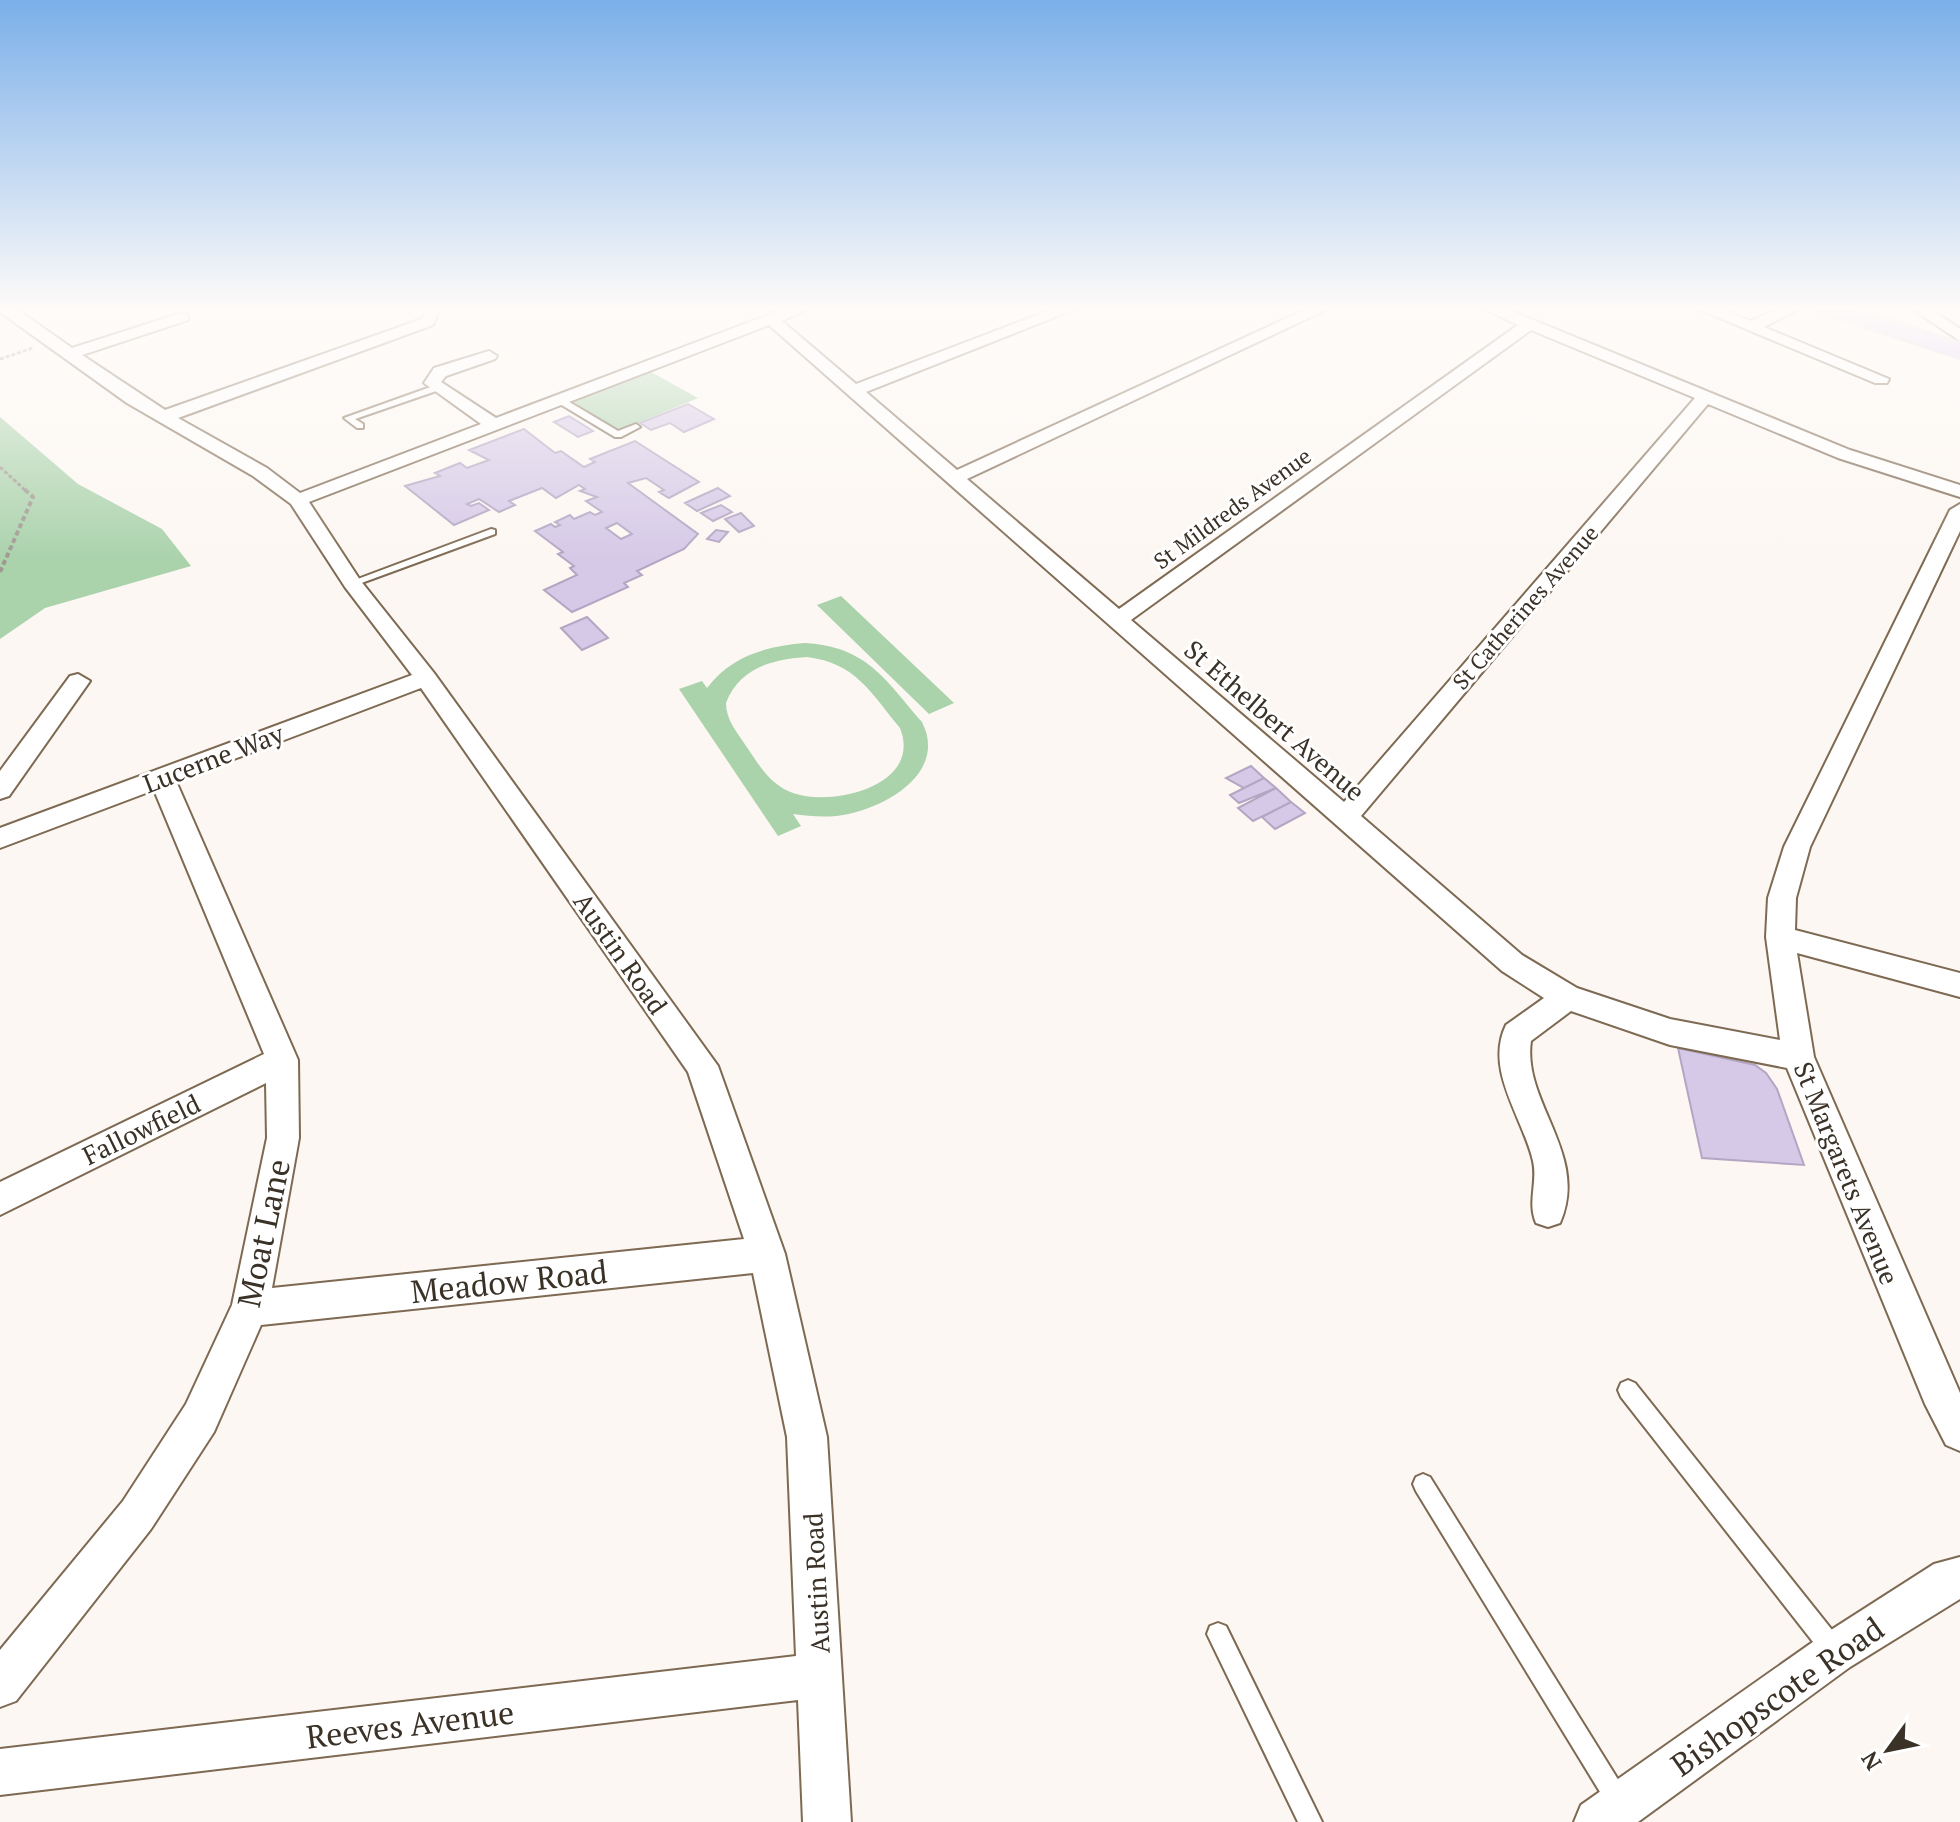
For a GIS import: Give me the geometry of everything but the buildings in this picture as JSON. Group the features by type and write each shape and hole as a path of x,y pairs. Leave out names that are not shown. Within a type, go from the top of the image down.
{"street":[{"name":"Austin Road","path":"126,391 163,417 260,472 298,500 352,583 426,678 702,1066 767,1254 807,1437 827,1822"},
{"path":"163,417 235,391"},
{"path":"445,391 494,425"},
{"path":"298,500 579,391"},
{"name":"St Ethelbert Avenue","path":"853,391 1512,963 1567,997 1670,1032 1798,1057"},
{"path":"955,478 1143,391"},
{"name":"St Mildreds Avenue","path":"1117,620 1436,391"},
{"path":"1691,391 1844,454 1960,491"},
{"name":"St Catherines Avenue","path":"1345,817 1705,397"},
{"name":"St Margarets Avenue","path":"1960,510 1797,847 1782,898 1780,937 1798,1057 1938,1391 1960,1431"},
{"name":"Lucerne Way","path":"0,838 426,678"},
{"path":"0,790 78,681"},
{"name":"Moat Lane","path":"5,1671 137,1515 200,1418 250,1308 283,1138 282,1060 162,778"},
{"path":"1780,937 1960,985"},
{"path":"1548,1211 1551,1164 1513,1060 1517,1034 1567,997"},
{"name":"Fallowfield","path":"0,1199 282,1060"},
{"name":"Meadow Road","path":"250,1308 767,1254"},
{"name":"Bishopscote Road","path":"1610,1814 1835,1652 1949,1579 1960,1578"},
{"name":"Reeves Avenue","path":"0,1772 821,1675"}],"lane":[{"path":"360,426 348,418 427,391"},
{"path":"558,399 618,435 636,427"},
{"path":"352,583 491,532"},
{"path":"1628,1390 1835,1652"},
{"path":"1423,1484 1610,1814"},
{"path":"1218,1634 1310,1822"}],"path":[{"path":"0,467 33,497 0,572"}],"green space":[{"path":"602,391 685,391 698,398 619,431 574,402"},
{"path":"0,417 78,484 162,529 191,566 45,608 0,639"},
{"path":"841,596 954,703 929,714 817,605"},
{"path":"805,643 844,651 872,668 922,722 928,740 927,757 920,772 908,785 877,805 843,815 793,814 801,826 778,836 679,689 702,681 707,688 738,660 791,644","holes":["807,657 824,660 850,673 871,692 900,728 904,748 898,765 887,778 870,788 850,794 810,797 785,789 766,774 733,726 726,703 739,681 770,663"]}]}
